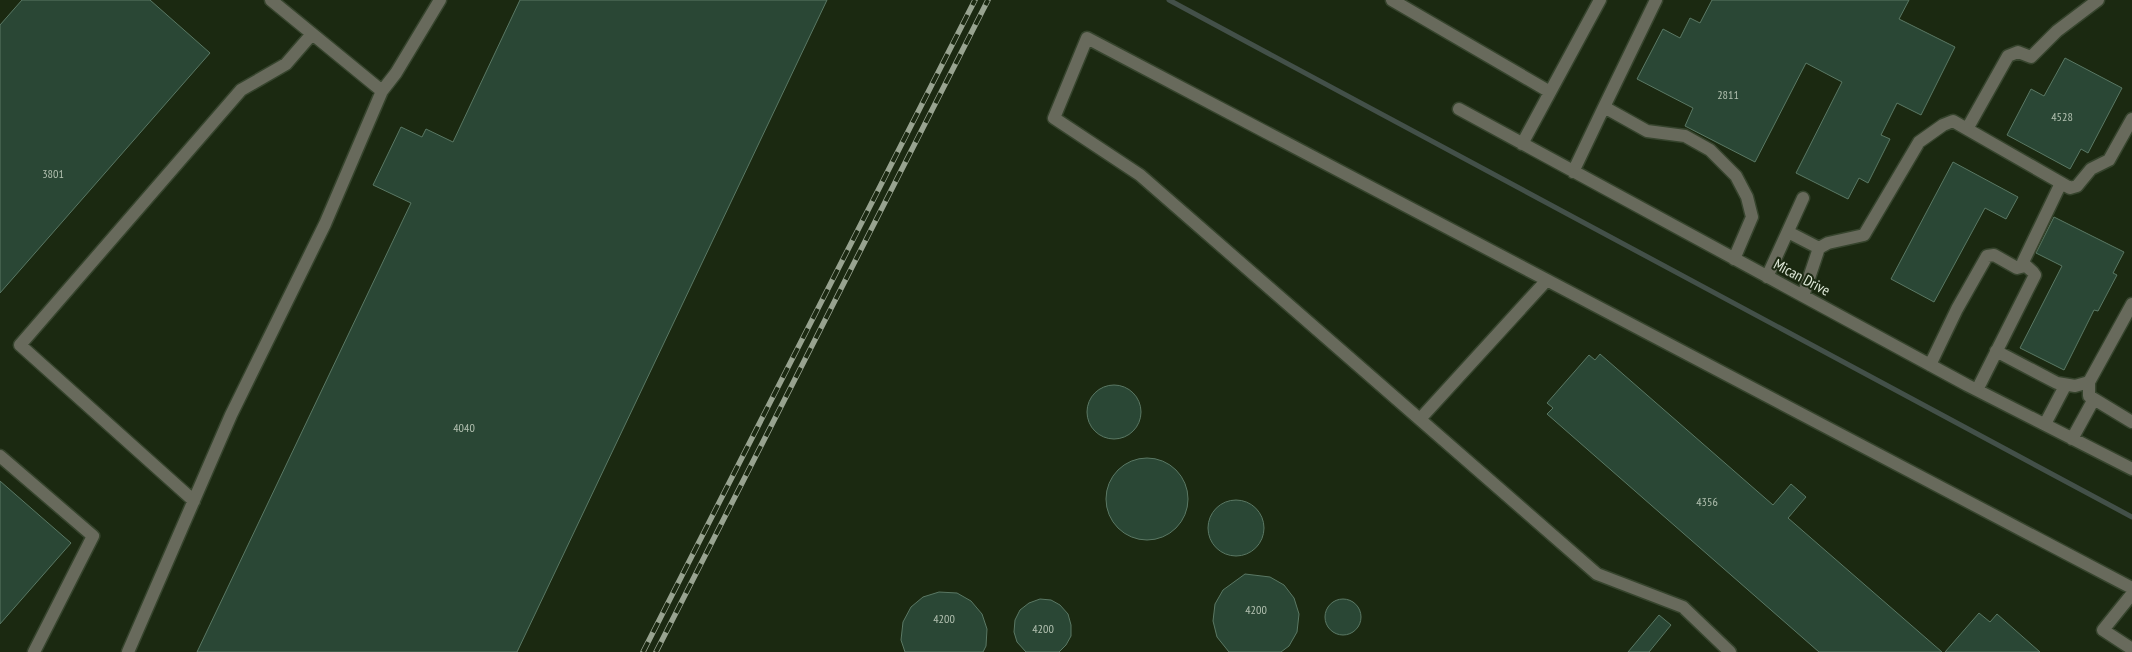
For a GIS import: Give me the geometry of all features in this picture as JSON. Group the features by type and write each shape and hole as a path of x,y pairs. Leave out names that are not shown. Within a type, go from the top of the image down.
{"street":[{"path":"271,0 382,91"},
{"path":"128,652 230,415 325,224 382,91 396,73 440,0"},
{"path":"1392,0 1550,92"},
{"path":"1522,144 1600,0"},
{"path":"1573,172 1656,0"},
{"path":"1967,129 2008,56 2018,52 2032,57 2057,31 2098,0"},
{"path":"194,501 20,345 241,90 286,64 312,34"},
{"path":"1730,652 1683,606 1597,574 1140,175 1054,118 1087,38 2132,588"},
{"path":"1604,107 1647,131 1685,136 1710,150 1736,176 1747,197 1752,217 1734,259"},
{"name":"Mican Drive","path":"1459,109 1930,365 2132,469"},
{"path":"1802,296 1819,248 1828,243 1864,235 1919,142 1943,125 1953,121 2070,188 2077,186 2092,169 2109,160 2132,119"},
{"path":"1977,390 2035,275 2023,262 2061,183"},
{"path":"1767,276 1803,198"},
{"path":"1788,232 1819,248"},
{"path":"1930,365 1957,308 1987,256 1994,255 2017,268 2025,266"},
{"path":"1420,419 1547,280"},
{"path":"2132,304 2089,382 2089,396 2132,422"},
{"path":"1996,352 2065,386 2075,386 2089,382"},
{"path":"2045,424 2065,386"},
{"path":"2072,439 2094,399"},
{"path":"0,456 93,536 34,652"},
{"path":"2132,594 2103,630 2132,649"}],"building":[{"path":"22,0 150,0 210,53 0,293 0,25"},
{"path":"520,0 827,0 517,652 197,652 411,203 373,185 401,127 422,137 426,129 453,142"},
{"path":"1712,0 1909,0 1899,19 1955,47 1921,115 1897,103 1881,135 1890,139 1868,183 1859,178 1848,199 1796,173 1842,82 1806,63 1755,162 1685,126 1693,108 1637,79 1663,29 1680,38 1690,18 1700,23"},
{"path":"2065,58 2122,88 2088,153 2081,149 2070,169 2007,135 2031,89 2044,96"},
{"path":"1953,162 2018,197 2006,219 1985,208 1934,302 1891,279"},
{"path":"2054,217 2124,252 2113,273 2117,275 2098,311 2094,310 2064,370 2020,348 2062,266 2036,253"},
{"path":"1600,354 1773,505 1791,484 1806,497 1788,518 1942,652 1819,652 1547,414 1553,408 1547,403 1589,355 1595,360"},
{"path":"1109,385 1119,385 1129,389 1137,397 1141,412 1137,427 1129,435 1119,439 1109,439 1099,435 1091,427 1087,417 1087,407 1091,397 1099,389"},
{"path":"1147,458 1163,461 1176,470 1185,483 1188,499 1185,515 1176,528 1163,537 1147,540 1131,537 1118,528 1109,515 1106,499 1109,483 1118,470 1131,461"},
{"path":"0,481 71,543 0,624"},
{"path":"1236,500 1247,502 1256,508 1262,517 1264,528 1262,539 1256,548 1247,554 1236,556 1225,554 1216,548 1210,539 1208,528 1210,517 1216,508 1225,502"},
{"path":"1245,574 1270,577 1284,585 1294,598 1299,614 1297,632 1289,646 1281,652 1229,652 1217,637 1213,621 1215,604 1223,590"},
{"path":"939,592 957,593 971,601 982,614 987,629 986,646 983,652 905,652 901,640 903,622 911,607 923,597"},
{"path":"1040,599 1051,600 1060,605 1068,614 1071,636 1059,652 1026,652 1017,642 1014,632 1015,620 1020,610 1029,603"},
{"path":"1343,599 1350,600 1356,604 1360,610 1360,624 1356,630 1350,634 1343,635 1336,634 1330,630 1326,624 1325,617 1326,610 1330,604 1336,600"},
{"path":"1979,613 1990,622 1997,614 2040,652 1945,652"},
{"path":"1659,615 1671,625 1649,652 1628,652"}],"waterway":[{"path":"1169,0 2132,517"}],"railway":[{"path":"643,652 975,0"},
{"path":"656,652 988,0"}]}
